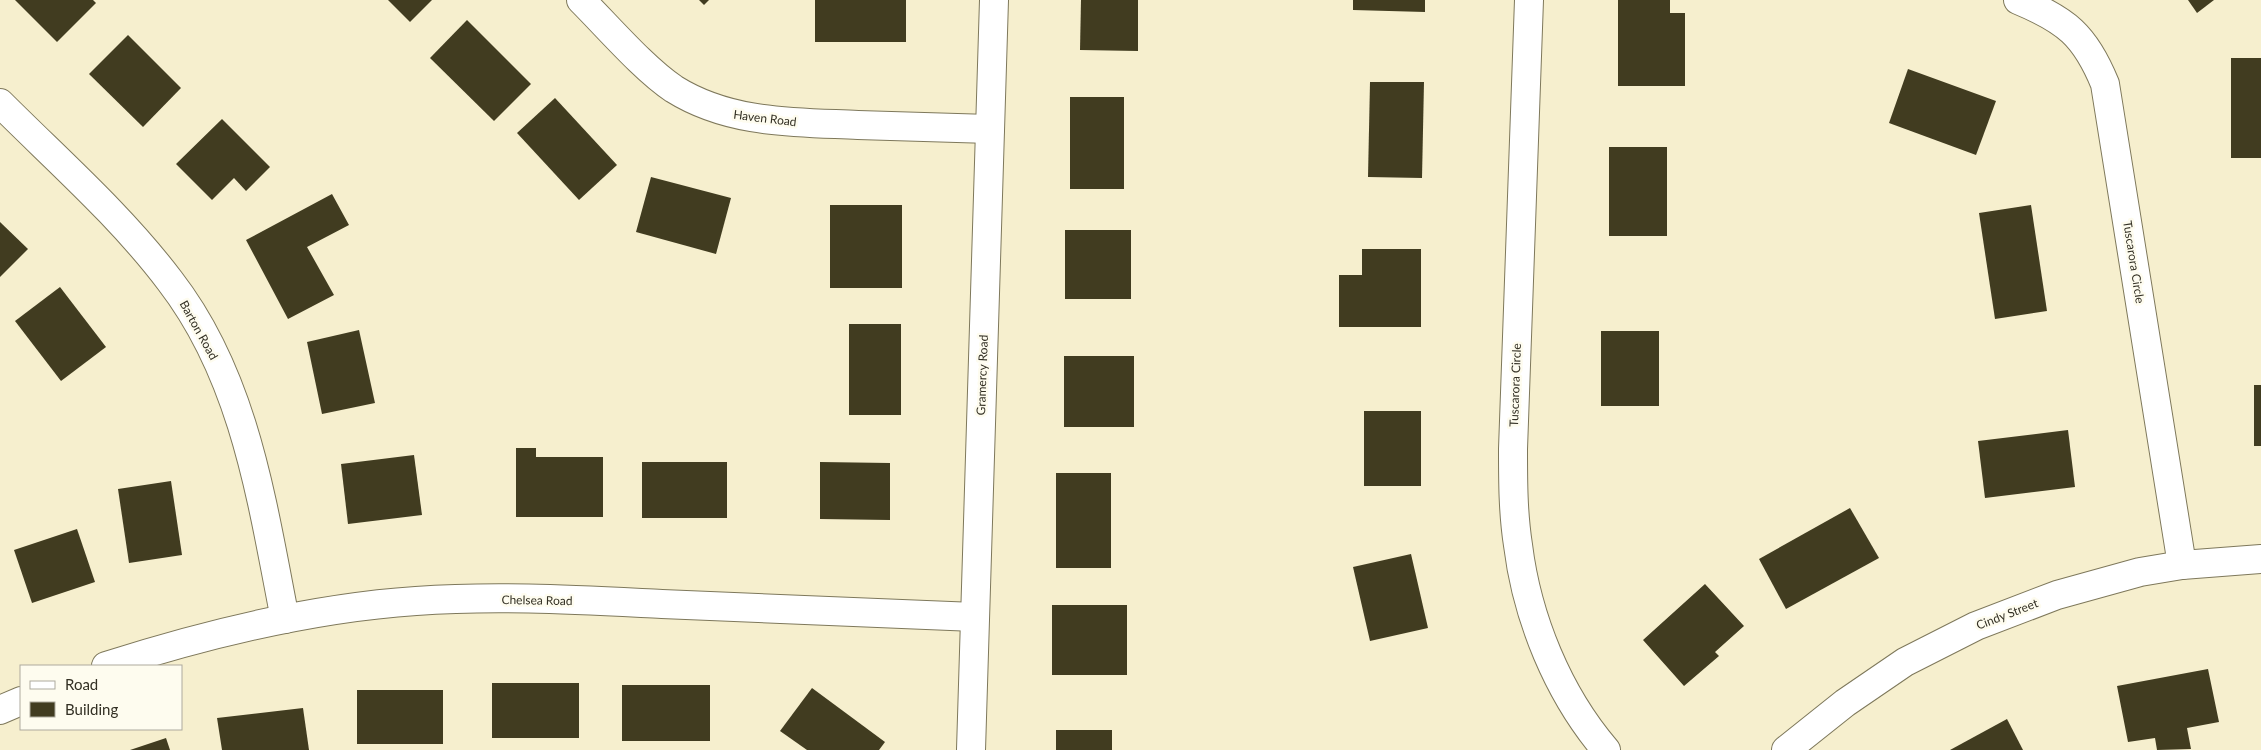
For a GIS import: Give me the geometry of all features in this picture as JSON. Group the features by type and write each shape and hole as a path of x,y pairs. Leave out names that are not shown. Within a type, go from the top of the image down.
{"street":[{"name":"Haven Road","path":"581,0 636,55 674,88 711,107 738,116 781,122 990,129"},
{"name":"Gramercy Road","path":"971,750 994,0"},
{"name":"Tuscarora Circle","path":"1529,0 1512,449 1513,502 1518,546 1526,589 1552,665 1573,704 1594,736 1606,750"},
{"name":"Tuscarora Circle","path":"2018,0 2057,19 2078,36 2095,58 2105,84 2182,565"},
{"name":"Barton Road","path":"0,103 140,243 172,282 195,318 216,358 236,403 250,452 285,619"},
{"name":"Cindy Street","path":"1786,750 1845,703 1905,662 1976,626 2056,595 2140,572 2182,565 2261,559"},
{"name":"Chelsea Road","path":"109,665 169,647 285,619 349,608 416,601 537,598 974,617"},
{"path":"0,710 20,701"}],"building":[{"path":"15,0 93,0 96,3 57,42"},
{"path":"388,0 432,0 410,22"},
{"path":"699,0 709,0 704,5"},
{"path":"815,0 906,0 906,42 815,42"},
{"path":"1081,0 1138,0 1138,51 1080,50"},
{"path":"1353,0 1425,0 1425,12 1353,10"},
{"path":"1618,0 1670,0 1670,13 1685,13 1685,86 1618,86"},
{"path":"2188,0 2214,0 2197,13"},
{"path":"467,20 531,84 494,121 430,58"},
{"path":"128,35 181,88 143,127 89,74"},
{"path":"2231,58 2261,58 2261,158 2231,158"},
{"path":"1908,69 1996,101 1976,155 1889,123"},
{"path":"1370,82 1424,82 1422,178 1368,177"},
{"path":"1070,97 1124,97 1124,189 1070,189"},
{"path":"555,98 617,165 579,200 517,133"},
{"path":"222,119 270,167 246,191 234,178 212,200 176,164"},
{"path":"1609,147 1667,147 1667,236 1609,236"},
{"path":"651,177 731,198 716,254 636,232"},
{"path":"332,194 349,225 307,247 334,295 288,319 246,240"},
{"path":"830,205 902,205 902,288 830,288"},
{"path":"2031,205 2047,311 1995,319 1979,213"},
{"path":"0,222 28,249 0,277"},
{"path":"1065,230 1131,230 1131,299 1065,299"},
{"path":"1362,249 1421,249 1421,327 1339,327 1339,275 1362,275"},
{"path":"60,287 106,347 61,381 15,321"},
{"path":"849,324 901,324 901,415 849,415"},
{"path":"359,330 375,403 322,414 307,342"},
{"path":"1601,331 1659,331 1659,406 1601,406"},
{"path":"1064,356 1134,356 1134,427 1064,427"},
{"path":"2254,385 2261,385 2261,446 2254,446"},
{"path":"1364,411 1421,411 1421,486 1364,486"},
{"path":"2068,430 2075,487 1985,498 1978,441"},
{"path":"516,448 536,448 536,457 603,457 603,517 516,517"},
{"path":"414,455 422,515 348,524 341,464"},
{"path":"642,462 727,462 727,518 642,518"},
{"path":"820,462 890,463 890,520 820,519"},
{"path":"1056,473 1111,473 1111,568 1056,568"},
{"path":"171,481 182,555 129,563 118,489"},
{"path":"1850,508 1879,558 1786,609 1759,559"},
{"path":"77,529 95,582 32,603 14,550"},
{"path":"1411,554 1428,628 1370,641 1353,567"},
{"path":"1705,584 1744,626 1715,652 1719,656 1684,686 1643,640"},
{"path":"1052,605 1127,605 1127,675 1052,675"},
{"path":"2208,669 2219,722 2187,728 2191,749 2157,750 2155,738 2128,742 2117,686"},
{"path":"492,683 579,683 579,738 492,738"},
{"path":"622,685 710,685 710,741 622,741"},
{"path":"812,688 885,742 879,750 807,750 780,731"},
{"path":"357,690 443,690 443,744 357,744"},
{"path":"303,708 309,750 222,750 217,718"},
{"path":"2007,719 2023,750 1950,750"},
{"path":"1056,730 1112,730 1112,750 1056,750"},
{"path":"166,738 170,750 130,750"}]}
